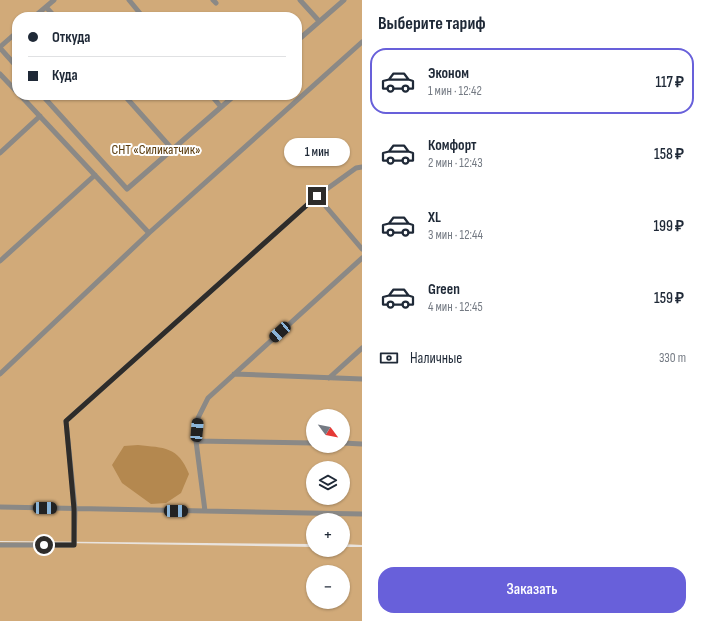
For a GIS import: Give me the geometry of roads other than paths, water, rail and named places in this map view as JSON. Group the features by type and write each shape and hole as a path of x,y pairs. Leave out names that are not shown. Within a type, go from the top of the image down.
{"lane":[{"path":"40,12 54,0"},
{"path":"129,0 139,12"},
{"path":"300,0 319,21"},
{"path":"302,36 344,0"},
{"path":"46,7 50,12"},
{"path":"12,37 0,48 12,61"},
{"path":"302,96 362,42"},
{"path":"0,74 12,87"},
{"path":"25,100 150,233"},
{"path":"47,100 127,189 229,100"},
{"path":"128,100 173,150"},
{"path":"215,100 221,107"},
{"path":"0,374 150,233 298,100"},
{"path":"0,153 40,116"},
{"path":"0,545 74,545 74,509 66,421 317,196 356,168 362,167"},
{"path":"0,261 96,175"},
{"path":"317,196 362,249"},
{"path":"205,511 196,441 198,418 208,398 362,258"},
{"path":"329,378 362,348"},
{"path":"234,374 362,379"},
{"path":"196,441 306,443"},
{"path":"350,443 362,444"},
{"path":"0,507 362,514"}],"park label":[{"name":"СНТ «Силикатчик»","path":"156,149"}]}
